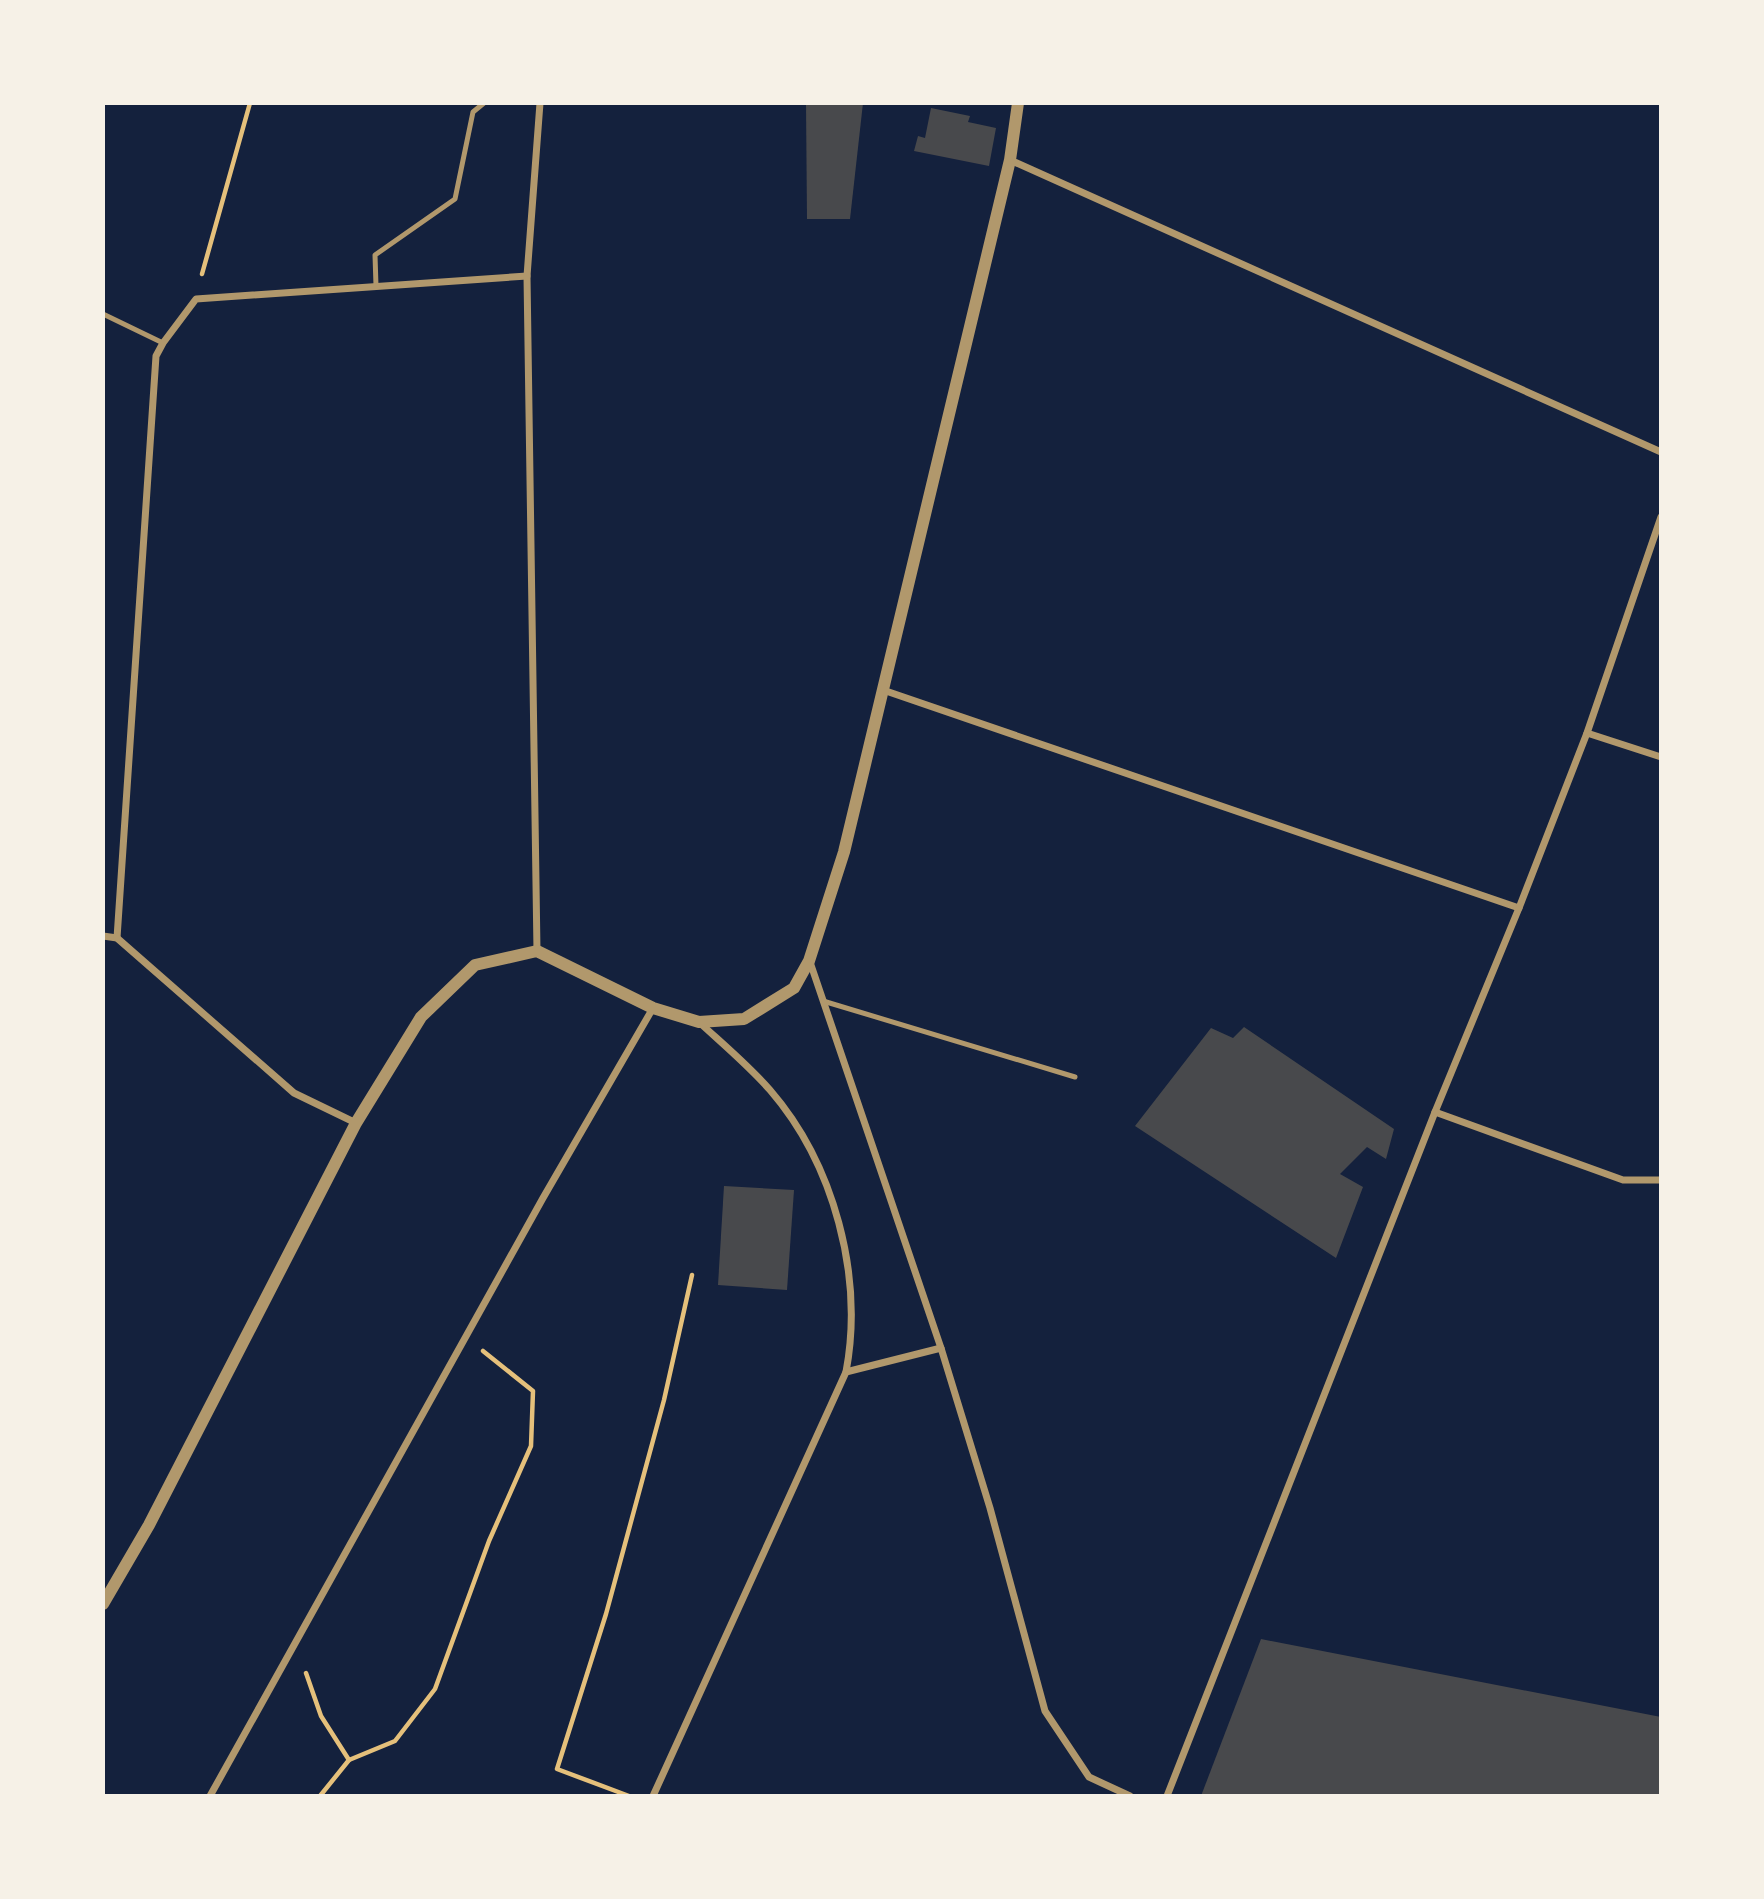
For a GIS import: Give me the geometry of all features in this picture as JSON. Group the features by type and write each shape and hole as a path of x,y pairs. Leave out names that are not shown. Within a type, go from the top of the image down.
{"street":[{"path":"537,951 527,276 539,103"},
{"path":"103,1604 149,1525 356,1123 421,1017 475,965 537,951 653,1008 699,1022 744,1019 794,988 809,961 844,852 1010,160 1018,103"},
{"path":"1010,160 1661,452"},
{"path":"117,937 156,356 163,342 196,299 527,276"},
{"path":"1167,1796 1587,733 1661,517"},
{"path":"883,690 1519,908"},
{"path":"1587,733 1661,757"},
{"path":"103,936 117,937 294,1093 356,1123"},
{"path":"809,961 940,1348 990,1507 1045,1711 1089,1777 1130,1796"},
{"path":"210,1796 653,1008"},
{"path":"653,1796 846,1372 851,1342 852,1308 846,1254 828,1187 806,1139 771,1090 699,1022"},
{"path":"1435,1112 1623,1180 1661,1180"},
{"path":"846,1372 940,1348"}],"lane":[{"path":"376,286 375,255 455,199 474,112 484,103"},
{"path":"103,314 163,342"},
{"path":"823,1001 1074,1077"}],"path":[{"path":"196,299 250,103"},
{"path":"629,1796 557,1769 606,1614 664,1400 692,1275"},
{"path":"320,1796 349,1759 395,1741 435,1689 489,1541 531,1446 533,1391 466,1338"},
{"path":"295,1643 321,1716 349,1759"}],"building":[{"path":"806,103 863,103 850,219 807,219"},
{"path":"931,108 970,116 968,122 996,128 989,166 914,151 918,136 925,138"},
{"path":"1244,1027 1394,1129 1386,1159 1367,1147 1340,1174 1363,1187 1336,1258 1135,1126 1211,1028 1233,1038"},
{"path":"724,1186 794,1190 787,1290 718,1285"},
{"path":"1261,1639 1661,1717 1661,1796 1201,1796"}]}
